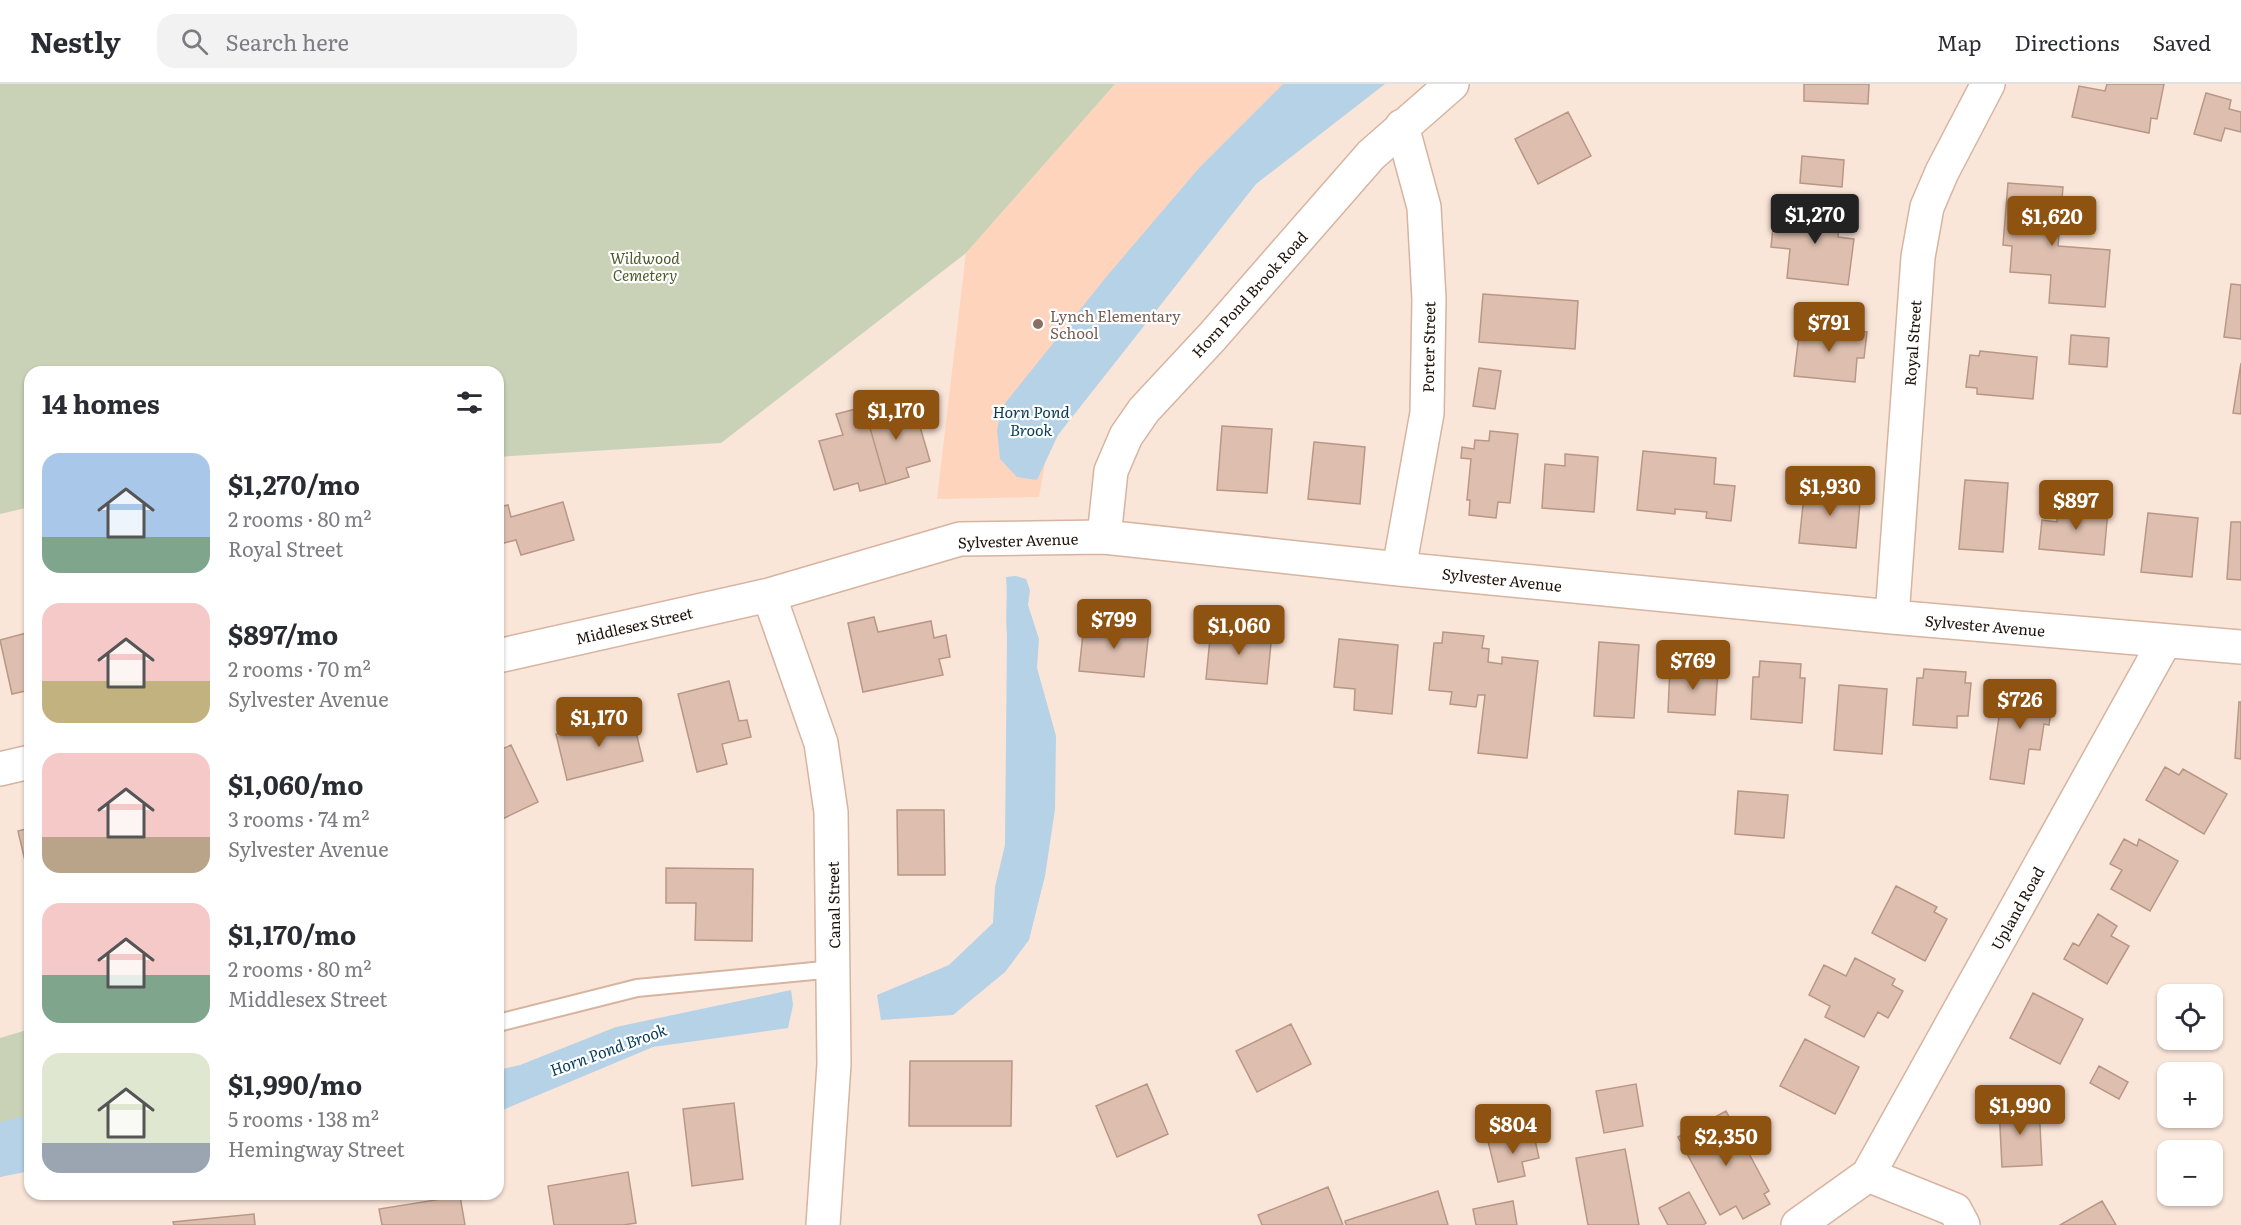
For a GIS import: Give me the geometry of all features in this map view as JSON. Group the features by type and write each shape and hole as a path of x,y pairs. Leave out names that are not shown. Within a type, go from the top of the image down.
{"street":[{"name":"Horn Pond Brook Road","path":"1104,537 1112,471 1126,436 1144,410 1212,338 1371,155 1452,84"},
{"name":"Royal Street","path":"1892,617 1918,257 1923,227 1927,207 1942,172 1988,84"},
{"name":"Porter Street","path":"1399,569 1427,413 1429,299 1424,207 1402,126"},
{"name":"Sylvester Avenue","path":"769,595 960,539 1104,537 1399,569 1892,617 2241,647"},
{"name":"Middlesex Street","path":"504,655 769,595"},
{"name":"Canal Street","path":"769,595 821,743 831,812 834,1064 823,1225"},
{"name":"Upland Road","path":"1868,1175 2165,641"},
{"path":"0,769 24,763"},
{"path":"1798,1225 1868,1175 1955,1210 1963,1225"}],"lane":[{"path":"504,1021 637,988 834,969"}],"shaded area":[{"name":"Lynch Elementary School","path":"1115,84 1323,84 1057,395 1039,497 937,499 966,253"}],"green space":[{"name":"Wildwood Cemetery","path":"0,84 1115,84 966,253 721,443 504,457 504,366 24,366 24,508 0,514"},
{"path":"24,1031 24,1169 0,1177 0,1038"}],"water":[{"name":"Horn Pond Brook","path":"1283,84 1385,84 1256,184 1058,435 1037,480 1017,477 1000,459 997,430 1002,407 1107,276 1199,168"},
{"path":"1016,576 1026,579 1030,590 1028,605 1039,639 1037,668 1056,736 1055,809 1045,876 1029,940 1005,972 953,1015 881,1020 877,995 949,965 993,923 995,887 1005,845 1006,577"},
{"name":"Horn Pond Brook","path":"791,990 793,1005 788,1028 653,1047 504,1109 504,1069 520,1065 616,1027"},
{"path":"24,1116 24,1172 0,1177 0,1122"}],"building":[{"path":"1804,84 1869,84 1868,104 1804,101"},
{"path":"2107,84 2164,84 2157,119 2151,118 2149,133 2072,117 2079,86 2105,91"},
{"path":"2206,93 2231,100 2229,109 2241,112 2241,132 2225,128 2221,141 2194,134"},
{"path":"1568,112 1591,156 1538,184 1515,139"},
{"path":"1802,156 1844,160 1842,187 1800,183"},
{"path":"2008,183 2063,187 2058,246 2110,250 2105,307 2049,303 2051,275 2010,272 2012,246 2003,245"},
{"path":"1795,203 1841,209 1838,237 1854,239 1848,285 1787,278 1790,249 1771,247 1774,217 1793,219"},
{"path":"2231,284 2241,285 2241,339 2224,337"},
{"path":"1483,294 1578,301 1575,349 1479,342"},
{"path":"1800,326 1867,332 1864,358 1857,358 1855,382 1794,376"},
{"path":"2071,335 2109,338 2107,367 2069,364"},
{"path":"1980,351 2037,357 2033,399 1977,394 1977,388 1966,387 1970,355 1979,356"},
{"path":"2241,363 2241,414 2233,413"},
{"path":"1479,368 1501,371 1495,409 1473,406"},
{"path":"889,399 895,419 916,413 930,461 906,468 909,477 886,484 864,407"},
{"path":"864,407 886,484 860,491 858,483 834,490 819,441 843,435 836,414"},
{"path":"1222,426 1272,429 1267,493 1217,490"},
{"path":"1490,431 1518,434 1510,503 1498,502 1496,518 1469,515 1470,500 1467,500 1471,459 1461,458 1462,447 1474,449 1475,440 1489,441"},
{"path":"1314,442 1365,447 1360,504 1308,499"},
{"path":"1643,451 1716,458 1714,484 1735,486 1731,521 1706,518 1707,512 1675,509 1675,514 1637,510"},
{"path":"1565,454 1598,457 1594,512 1542,508 1545,464 1565,466"},
{"path":"1965,480 2008,483 2003,552 1959,549"},
{"path":"1805,486 1861,491 1856,548 1799,543"},
{"path":"563,502 574,540 521,555 516,540 504,543 504,506 508,505 511,517"},
{"path":"2058,505 2108,510 2104,555 2039,549 2042,520 2057,522"},
{"path":"2148,513 2198,518 2192,577 2141,572"},
{"path":"2231,522 2241,522 2241,580 2227,579"},
{"path":"874,617 878,632 931,621 934,638 946,635 950,657 939,659 943,675 863,692 848,623"},
{"path":"1084,624 1149,630 1144,677 1079,671"},
{"path":"1211,628 1272,633 1267,684 1206,679"},
{"path":"1443,632 1484,636 1482,648 1489,649 1488,662 1502,664 1502,657 1538,661 1527,758 1478,753 1485,695 1478,695 1476,707 1450,704 1452,692 1429,690 1434,643 1442,643"},
{"path":"24,634 24,691 12,694 0,640"},
{"path":"1339,639 1398,645 1392,714 1354,710 1355,689 1334,687"},
{"path":"1599,642 1639,645 1634,718 1594,716"},
{"path":"1760,661 1801,664 1800,678 1805,678 1802,723 1751,719 1753,677 1759,677"},
{"path":"1670,667 1718,670 1715,715 1668,712"},
{"path":"1924,669 1966,672 1965,683 1971,683 1968,716 1957,716 1957,728 1913,725 1917,678 1923,678"},
{"path":"729,681 739,721 747,720 751,737 722,744 727,764 697,772 678,694"},
{"path":"2004,682 2054,690 2049,725 2044,724 2040,750 2029,749 2024,784 1990,779"},
{"path":"1839,685 1887,689 1882,754 1834,750"},
{"path":"2239,702 2241,702 2241,759 2235,758"},
{"path":"632,716 643,761 567,780 556,734"},
{"path":"511,745 538,802 504,818 504,748"},
{"path":"2165,767 2179,775 2183,769 2227,794 2204,834 2146,800"},
{"path":"1738,791 1788,795 1784,838 1735,834"},
{"path":"897,810 944,810 945,875 898,875"},
{"path":"24,830 24,856 18,831"},
{"path":"2124,839 2137,846 2139,839 2178,861 2150,911 2111,889 2122,870 2110,864"},
{"path":"666,868 753,869 752,941 695,940 696,903 666,903"},
{"path":"1896,886 1937,907 1934,912 1947,919 1925,961 1872,933"},
{"path":"2098,914 2117,926 2111,936 2129,946 2107,984 2064,959 2073,943 2079,946"},
{"path":"1855,958 1895,979 1892,985 1903,991 1888,1018 1878,1012 1864,1037 1825,1017 1830,1006 1809,995 1824,965 1846,976"},
{"path":"2033,993 2083,1019 2060,1064 2010,1038"},
{"path":"1291,1024 1311,1064 1257,1092 1236,1051"},
{"path":"1805,1039 1859,1067 1835,1114 1780,1086"},
{"path":"910,1061 1012,1061 1011,1126 909,1126"},
{"path":"2099,1066 2128,1082 2119,1099 2090,1083"},
{"path":"1147,1084 1168,1134 1117,1157 1096,1106"},
{"path":"1636,1084 1643,1126 1604,1133 1596,1091"},
{"path":"734,1103 743,1179 692,1186 683,1109"},
{"path":"2039,1106 2042,1165 2002,1167 1999,1107"},
{"path":"1726,1111 1769,1191 1764,1194 1770,1204 1743,1219 1736,1206 1720,1215 1678,1137"},
{"path":"1533,1131 1539,1158 1522,1162 1525,1176 1498,1182 1488,1141"},
{"path":"1625,1149 1639,1225 1588,1225 1576,1158"},
{"path":"628,1172 636,1223 554,1225 548,1186"},
{"path":"1328,1187 1343,1225 1262,1225 1258,1215"},
{"path":"1438,1191 1448,1225 1346,1225 1345,1221"},
{"path":"1689,1192 1706,1223 1703,1225 1668,1225 1659,1208"},
{"path":"435,1200 461,1200 465,1225 382,1225 379,1209"},
{"path":"1513,1201 1517,1225 1476,1225 1473,1209"},
{"path":"2102,1201 2116,1225 2060,1225"},
{"path":"254,1214 255,1225 174,1225 173,1222"}],"place":[{"name":"Lynch Elementary School","path":"1038,324"}]}
